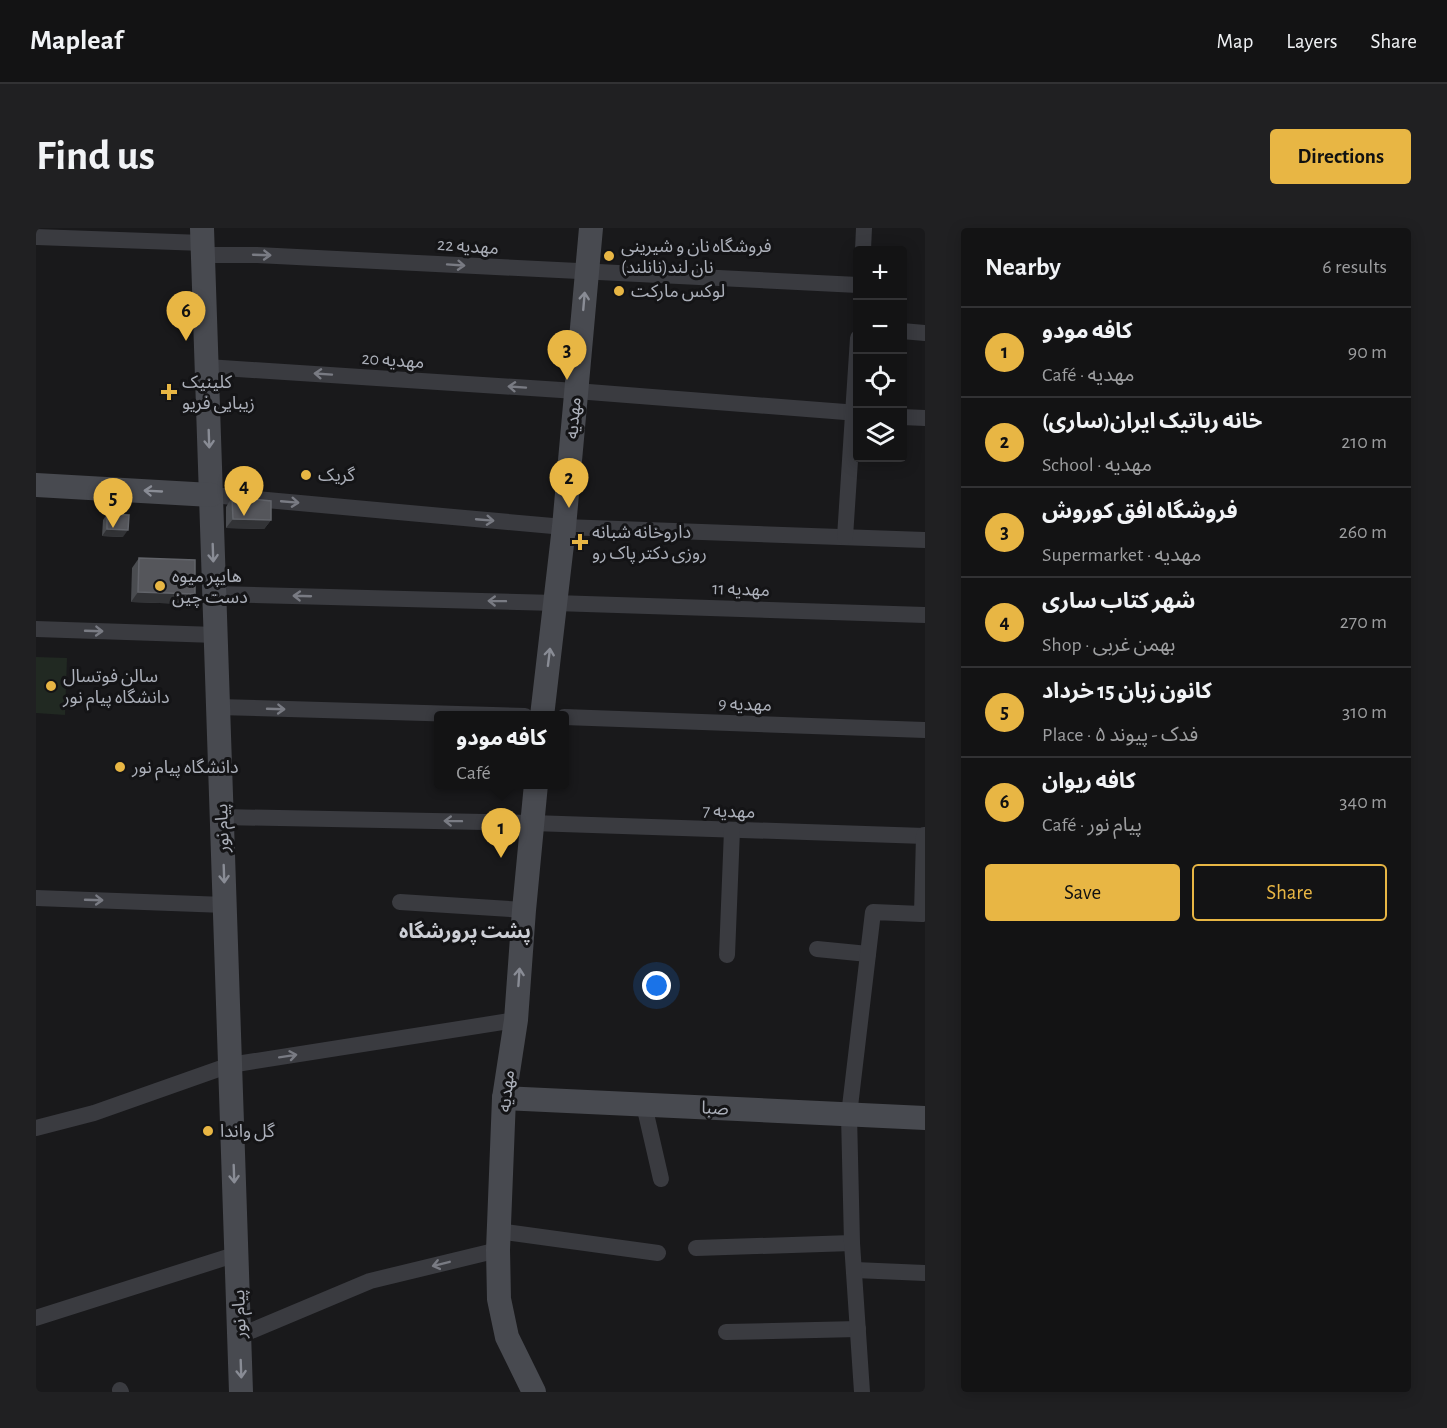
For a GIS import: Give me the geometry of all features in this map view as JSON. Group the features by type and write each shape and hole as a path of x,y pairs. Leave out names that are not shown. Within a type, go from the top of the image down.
{"street":[{"name":"مهدیه","path":"543,711 564,527 591,228"},
{"path":"863,246 864,228"},
{"name":"مهدیه 22","path":"36,237 203,242 257,255 853,285"},
{"name":"پیام نور","path":"203,242 241,1392"},
{"path":"907,331 925,333"},
{"path":"855,408 857,354"},
{"name":"مهدیه 20","path":"207,367 576,391 853,413"},
{"path":"907,417 925,418"},
{"path":"845,537 853,438"},
{"path":"36,485 211,495 564,527 925,540"},
{"name":"مهدیه 11","path":"214,594 925,615"},
{"path":"36,629 216,635"},
{"path":"218,707 434,713"},
{"name":"مهدیه 9","path":"569,717 925,730"},
{"name":"مهدیه","path":"534,1392 507,1337 499,1299 498,1240 504,1098 516,1020 535,789"},
{"name":"مهدیه 7","path":"222,817 532,823 924,836"},
{"path":"727,955 732,830"},
{"path":"862,1392 852,1243 849,1115 873,912 922,914 924,836"},
{"path":"36,898 225,905"},
{"path":"400,902 524,909"},
{"path":"817,949 868,954"},
{"path":"36,1128 94,1113 230,1065 516,1020"},
{"name":"صبا","path":"504,1098 925,1118"},
{"path":"644,1105 662,1179"},
{"path":"239,1336 370,1281 498,1240 658,1253"},
{"path":"696,1248 852,1243"},
{"path":"36,1318 237,1254"},
{"path":"855,1270 925,1273"},
{"path":"726,1332 858,1329"}],"shaded area":[{"name":"سالن فوتسال دانشگاه پیام نور","path":"36,657 67,658 65,715 36,713"}],"building":[{"path":"232,497 271,501 271,520 233,519"},
{"path":"107,514 129,515 128,530 107,529"},
{"name":"هایپر میوه دست چین","path":"139,558 195,560 195,594 138,592"}],"place":[{"name":"فروشگاه نان و شیرینی نان لند(نانلند)","path":"609,256"},
{"name":"لوکس مارکت","path":"619,291"},
{"name":"کافه ریوان","path":"186,341"},
{"name":"فروشگاه افق کوروش","path":"567,380"},
{"name":"کلینیک زیبایی فریو","path":"169,392"},
{"name":"گریک","path":"306,475"},
{"name":"خانه رباتیک ایران(ساری)","path":"569,508"},
{"name":"شهر کتاب ساری","path":"244,516"},
{"name":"کانون زبان 15 خرداد","path":"113,528"},
{"name":"داروخانه شبانه روزی دکتر پاک رو","path":"580,542"},
{"name":"هایپر میوه دست چین","path":"160,586"},
{"name":"سالن فوتسال دانشگاه پیام نور","path":"51,686"},
{"name":"دانشگاه پیام نور","path":"120,767"},
{"name":"کافه مودو","path":"501,858"},
{"name":"گل واندا","path":"208,1131"}],"district":[{"name":"پشت پرورشگاه","path":"465,931"}]}
